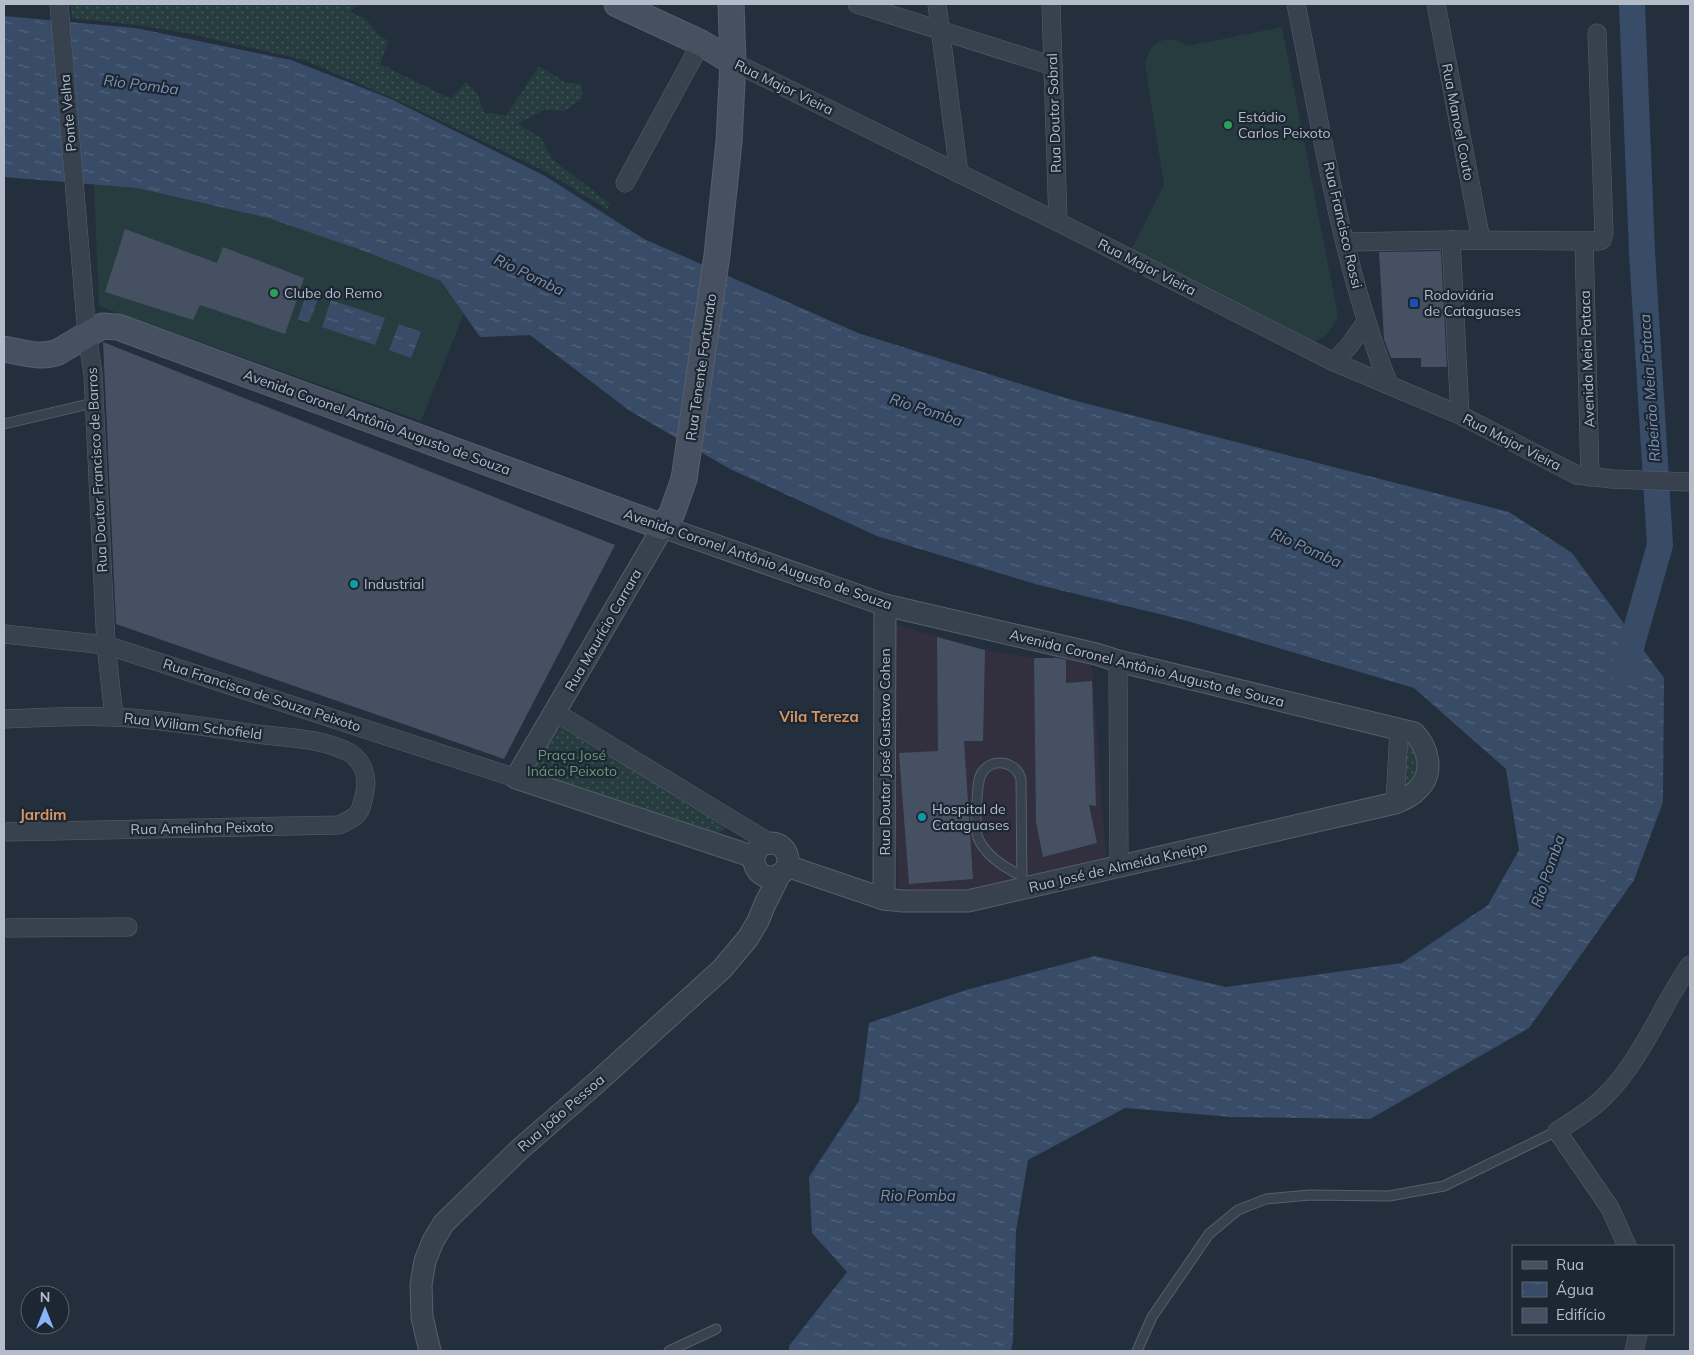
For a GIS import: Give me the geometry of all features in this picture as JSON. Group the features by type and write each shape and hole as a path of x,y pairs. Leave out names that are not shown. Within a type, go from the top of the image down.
{"main road":[{"name":"Rua Major Vieira","path":"616,4 701,43 733,62"},
{"path":"731,4 733,62"},
{"name":"Rua Tenente Fortunato","path":"684,479 717,255 729,142 733,62"},
{"name":"Avenida Coronel Antônio Augusto de Souza","path":"4,349 42,356 51,355 102,326 118,327 663,527"},
{"name":"Rua Maurício Carrara","path":"663,527 672,513 684,479"}],"street":[{"name":"Ponte Velha","path":"59,4 78,223"},
{"path":"857,4 1052,66"},
{"path":"937,4 959,174"},
{"name":"Rua Doutor Sobral","path":"1051,4 1058,222"},
{"name":"Rua Francisco Rossi","path":"1296,4 1336,205 1366,322 1389,385"},
{"name":"Rua Manoel Couto","path":"1436,4 1481,240"},
{"name":"Avenida Meia Pataca","path":"1590,477 1592,241 1602,240 1604,233 1597,32"},
{"path":"625,183 701,43"},
{"name":"Rua Major Vieira","path":"733,62 1058,222 1334,362 1460,415 1577,475 1612,479 1690,482"},
{"name":"Rua Doutor Francisco de Barros","path":"78,223 87,334 93,374 106,645 114,717"},
{"path":"1451,240 1460,415"},
{"path":"1346,242 1451,240 1592,241"},
{"path":"1334,362 1349,346 1366,322"},
{"name":"Avenida Coronel Antônio Augusto de Souza","path":"663,527 886,606 1096,654 1414,733 1425,747 1428,763"},
{"name":"Rua Maurício Carrara","path":"516,778 663,527"},
{"name":"Rua Doutor José Gustavo Cohen","path":"884,899 886,606"},
{"name":"Rua Francisca de Souza Peixoto","path":"4,634 106,645 516,778"},
{"path":"1118,661 1119,868"},
{"path":"555,712 761,857 765,904"},
{"name":"Rua Wiliam Schofield","path":"4,719 114,717 320,742 350,754 362,764 366,778"},
{"path":"1395,803 1399,730"},
{"name":"Rua José de Almeida Kneipp","path":"761,857 769,877 783,870 884,899 903,901 968,901 1022,882 1119,868 1395,803 1408,797 1420,788 1426,779 1428,763"},
{"name":"Rua Amelinha Peixoto","path":"4,832 339,825 351,820 360,812 366,788 366,778"},
{"path":"516,778 761,857 780,846 788,860 783,870"},
{"name":"Rua João Pessoa","path":"430,1351 422,1317 420,1285 425,1260 433,1241 444,1223 520,1148 595,1084 722,969 748,938 783,870"},
{"path":"4,928 128,927"},
{"path":"1627,1245 1610,1208 1557,1131 1604,1098 1624,1074 1690,965"},
{"path":"1634,1351 1638,1335"}],"lane":[{"path":"4,424 93,403"},
{"path":"1009,764 1019,772 1021,779 1022,882 992,856 978,837 976,824 979,779 984,770 991,765 1009,764"},
{"path":"1137,1351 1152,1316 1209,1234 1238,1210 1266,1199 1310,1195 1390,1196 1444,1186 1557,1131"},
{"path":"669,1351 716,1329"}],"shaded area":[{"path":"888,623 985,650 1034,658 1066,658 1092,666 1106,857 967,892 898,888"}],"green space":[{"path":"71,4 358,4 350,12 366,19 378,34 388,41 380,64 451,99 466,82 477,93 484,112 506,116 539,66 566,83 582,84 582,98 565,111 544,110 518,124 541,138 552,159 610,204 607,209 546,172 408,105 304,60 191,34 137,25 72,18"},
{"name":"Estádio Carlos Peixoto","path":"1282,27 1338,316 1328,332 1313,342 1131,250 1164,185 1145,64 1151,49 1160,41 1173,40 1188,46"},
{"name":"Clube do Remo","path":"94,184 137,188 268,218 364,251 441,281 464,313 421,421 99,306"},
{"name":"Praça José Inácio Peixoto","path":"561,727 730,824 723,831 709,834 528,775"},
{"path":"1407,741 1424,751 1425,765 1398,796 1402,754"}],"water":[{"name":"Rio Pomba","path":"4,16 135,28 291,60 391,99 545,176 644,239 858,333 1065,398 1509,512 1572,553 1664,678 1663,802 1634,880 1529,1028 1370,1119 1232,1117 1125,1108 1028,1160 1016,1231 1013,1341 1011,1351 789,1351 789,1346 847,1272 812,1233 809,1177 859,1101 869,1023 966,990 1095,956 1226,987 1402,963 1488,905 1519,850 1506,769 1414,688 1184,620 1035,584 877,536 730,469 630,411 530,335 480,337 441,281 364,251 268,218 137,188 4,177"},
{"path":"307,292 319,296 309,323 298,319"},
{"path":"331,300 385,318 375,345 322,327"},
{"path":"399,324 421,332 411,358 389,350"}],"building":[{"path":"125,229 217,263 223,247 304,278 285,334 200,305 193,320 105,292"},
{"name":"Rodoviária de Cataguases","path":"1441,251 1447,367 1421,367 1421,358 1391,358 1384,339 1379,252"},
{"name":"Industrial","path":"103,342 615,545 504,759 116,624"},
{"path":"937,637 985,650 983,741 964,741 973,879 909,884 899,753 938,751"},
{"path":"1034,658 1066,660 1066,683 1092,681 1096,806 1089,805 1097,843 1043,857 1036,822"}],"waterway":[{"name":"Ribeirão Meia Pataca","path":"1624,672 1660,545 1642,252 1632,4"}],"place":[{"name":"Estádio Carlos Peixoto","path":"1228,125"},
{"name":"Clube do Remo","path":"274,293"},
{"name":"Rodoviária de Cataguases","path":"1414,303"},
{"name":"Industrial","path":"354,584"},
{"name":"Hospital de Cataguases","path":"922,817"}],"district":[{"name":"Vila Tereza","path":"819,717"},
{"name":"Jardim","path":"43,815"}]}
